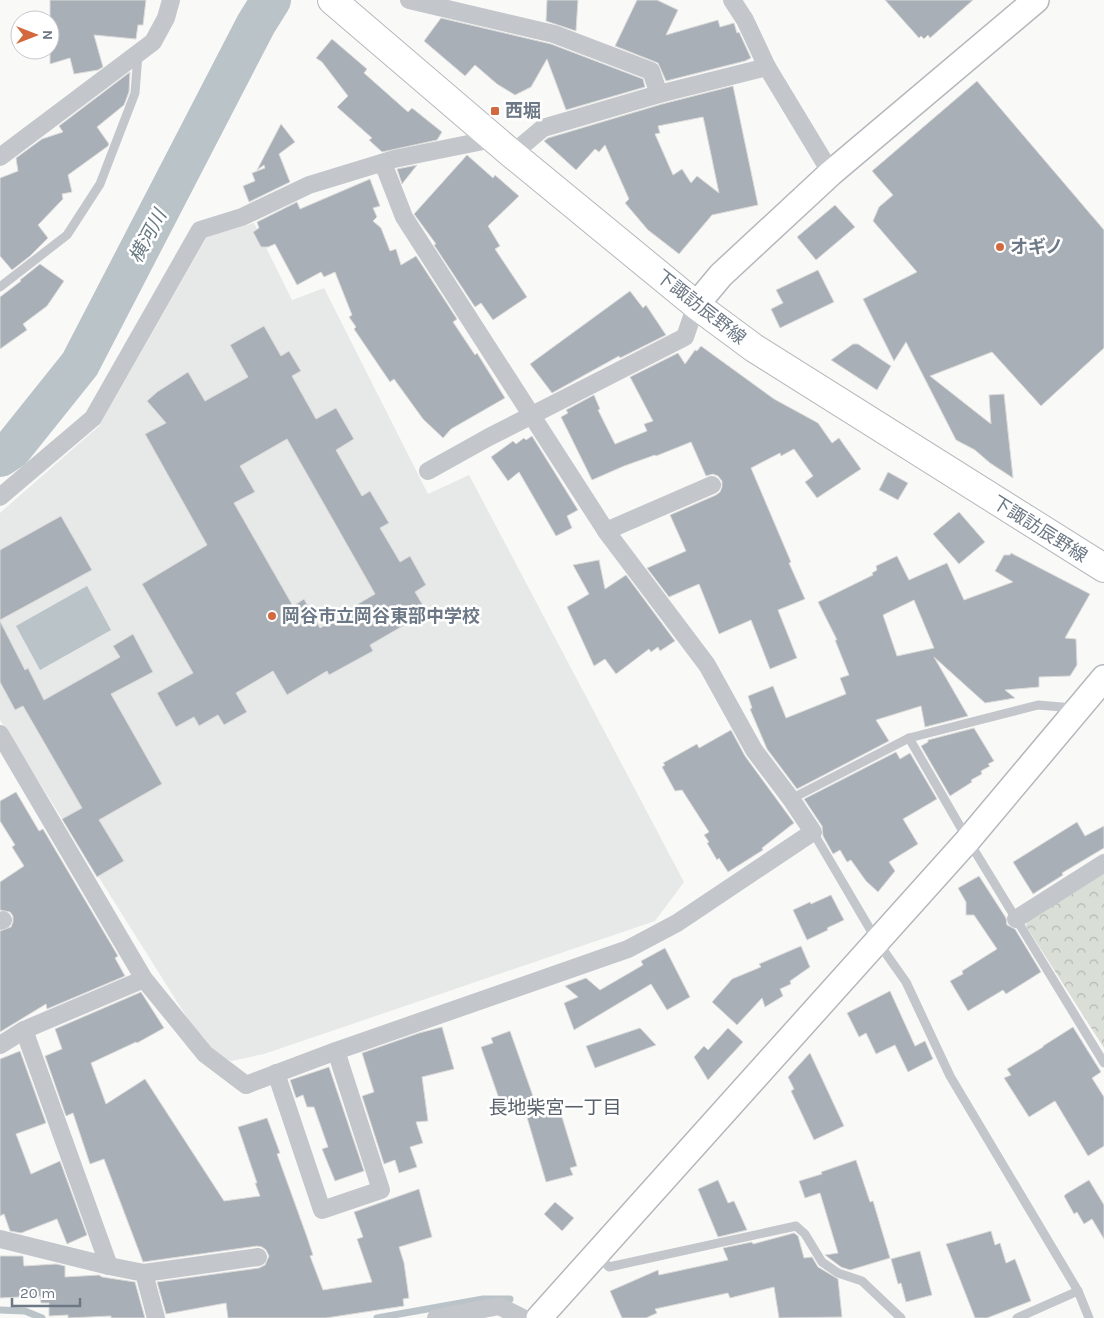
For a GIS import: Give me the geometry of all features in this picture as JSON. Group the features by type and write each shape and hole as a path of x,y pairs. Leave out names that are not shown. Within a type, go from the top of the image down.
{"main road":[{"name":"下諏訪辰野線","path":"338,2 503,146 696,305 754,348 1103,565"}],"street":[{"path":"0,157 153,42 166,18 171,0"},
{"path":"409,0 554,34 652,71 659,94"},
{"path":"732,0 767,67 831,173"},
{"path":"428,471 489,437 685,337 696,305 721,275 831,173 1036,0"},
{"path":"0,497 93,418 200,230 242,217 309,185 383,163 503,146 543,128 659,94 767,67"},
{"path":"3,745 144,979 205,1054 246,1085 336,1051 628,949 677,923 813,832 792,799 754,750 707,665 606,531 404,217 383,163"},
{"path":"606,531 712,485"},
{"path":"539,1318 968,840 1104,678"},
{"path":"1016,919 1104,863"},
{"path":"0,1045 24,1030 144,979"},
{"path":"24,1030 109,1266"},
{"path":"276,1073 322,1210 381,1190 336,1051"},
{"path":"0,1239 109,1266 144,1272 258,1257"},
{"path":"144,1272 156,1318"},
{"path":"436,1318 499,1306 523,1318"}],"lane":[{"path":"0,287 67,235 100,184 135,93 138,53"},
{"path":"792,799 910,738 1038,705 1078,708"},
{"path":"910,738 968,840 1104,1063"},
{"path":"813,832 877,941 906,982 950,1076 1078,1291 1089,1318"},
{"path":"596,1253 609,1267 796,1226 805,1234 822,1262 838,1272 862,1281 901,1318"},
{"path":"1017,1318 1078,1291"}],"shaded area":[{"name":"岡谷市立岡谷東部中学校","path":"254,223 292,300 324,288 428,494 469,475 684,882 655,921 264,1054 231,1061 208,1051 0,720 0,513 99,426 207,237"},
{"path":"87,586 111,630 40,670 16,626"}],"green space":[{"path":"1104,869 1104,1048 1026,926 1028,917"}],"building":[{"path":"50,0 146,0 143,25 138,25 136,39 94,35 103,67 98,70 74,74 70,58 50,64 50,60 60,60 60,10 50,10"},
{"path":"547,0 578,0 576,31 546,21"},
{"path":"637,0 657,0 678,10 666,35 718,20 720,27 734,23 737,33 739,32 751,58 666,81 658,63 615,46"},
{"path":"885,0 973,0 930,38 928,35 924,39 921,36 919,38"},
{"path":"441,18 551,44 643,79 645,87 566,110 547,59 531,87 515,95 497,84 475,65 465,76 424,41"},
{"path":"332,39 367,69 364,73 408,112 412,108 442,132 437,140 382,152 369,140 372,138 337,107 348,96 322,62 316,58"},
{"path":"130,72 129,92 124,105 97,127 109,144 108,146 68,175 72,192 62,194 63,199 38,225 48,238 12,270 0,256 0,178 18,171 16,158 42,139 63,132 59,126"},
{"name":"オギノ","path":"977,81 1104,230 1104,348 1041,406 992,352 930,376 991,424 989,395 1004,394 1013,478 990,463 975,450 956,440 906,342 894,361 863,299 917,272 873,221 879,207 893,195 872,171"},
{"path":"733,86 758,205 712,215 679,254 648,230 625,203 629,199 605,145 599,152 595,149 576,170 544,141 548,138 662,104","holes":["703,117 719,193 697,176 691,183 682,169 673,175 655,134 660,133 658,126"]},
{"path":"281,124 295,142 279,154 290,182 249,202 243,186 255,181 252,173 265,168 264,165 257,170"},
{"path":"467,155 493,178 495,175 519,196 488,226 500,246 495,249 527,297 493,320 481,303 475,307 434,245 436,244 414,214"},
{"path":"417,165 402,184 397,169"},
{"path":"370,179 380,206 373,208 377,217 373,221 381,228 390,251 396,249 401,265 416,256 457,319 453,322 475,355 477,353 505,398 451,429 443,438 423,419 394,379 390,382 354,329 356,327 349,317 352,315 335,272 324,277 321,272 297,285 275,244 261,247 253,232 259,228 257,222 297,202 300,209"},
{"path":"835,205 855,227 816,260 797,237"},
{"path":"40,264 64,281 47,306 23,324 27,330 0,349 0,297"},
{"path":"818,270 834,302 780,328 771,309 783,303 776,290"},
{"path":"630,291 643,308 646,305 666,335 620,358 619,356 552,393 530,364"},
{"path":"264,326 281,356 289,351 301,371 292,376 316,419 336,408 354,439 336,450 362,496 370,491 389,523 380,528 400,562 410,556 426,585 415,592 427,612 370,645 373,651 329,675 327,671 287,695 273,671 236,693 247,712 224,725 218,715 199,726 194,717 176,727 157,693 193,673 142,584 207,545 145,434 166,423 147,401 157,392 188,372 205,401 248,377 230,345","holes":["287,439 375,594 351,608 353,610 320,628 304,599 293,606 234,503 255,492 240,466"]},
{"path":"853,344 858,344 891,366 877,390 831,360"},
{"path":"701,346 774,399 818,423 832,443 839,438 861,469 817,498 805,482 813,476 794,449 781,456 780,453 751,468 805,599 778,610 797,658 770,669 751,620 719,634 699,584 669,597 647,568 686,551 670,515 716,495 722,487 722,481 718,476 713,474 706,476 691,442 624,466 592,480 561,417 568,413 566,410 594,395 600,409 598,410 615,444 647,431 644,424 653,421 630,377 678,353 685,364 695,350 697,351"},
{"path":"532,436 578,510 567,516 572,528 556,536 519,472 508,481 491,457 513,441 516,444 524,438 526,440"},
{"path":"888,472 908,483 898,500 879,490"},
{"path":"959,512 985,542 959,564 933,534"},
{"path":"61,516 92,570 0,620 0,550"},
{"path":"1011,553 1090,594 1065,638 1076,639 1077,665 1070,676 1039,677 1039,687 1005,690 1015,698 985,703 934,657 968,716 925,727 921,706 876,720 889,741 797,789 767,749 750,709 752,708 748,696 773,686 786,718 846,694 840,678 849,675 835,640 837,640 818,602 873,575 872,573 877,570 876,566 897,556 909,580 947,563 964,600 1013,582 995,571 1004,555 1010,555","holes":["914,600 934,648 897,656 883,615"]},
{"path":"599,560 605,589 626,575 675,641 660,651 658,647 651,652 649,649 616,674 605,659 594,666 567,607 589,594 573,565"},
{"path":"0,621 25,670 28,668 44,700 120,657 113,646 133,634 153,672 111,694 162,784 99,820 124,861 97,877 62,819 82,808 23,706 15,710 0,682"},
{"path":"974,728 994,761 988,764 990,766 981,771 982,774 971,780 972,782 950,796 921,746 928,742 928,740"},
{"path":"731,730 745,756 794,823 762,848 763,850 728,872 719,858 717,860 707,843 709,842 704,835 709,832 682,790 675,791 662,767 665,765 663,763 697,744 699,748"},
{"path":"896,752 900,759 910,753 937,799 903,819 918,844 889,862 895,871 878,892 866,881 851,860 847,862 840,850 833,854 823,836 822,826 804,799"},
{"path":"16,792 39,831 43,829 118,956 115,958 125,976 47,1009 46,1004 0,1032 0,931 11,927 13,916 10,912 0,910 0,882 24,866 12,847 15,845 0,821 0,801"},
{"path":"1077,822 1085,836 1104,826 1104,848 1062,873 1063,875 1033,894 1013,862"},
{"path":"979,876 1006,918 1007,925 1015,929 1041,972 1006,994 1003,990 968,1011 950,981 963,974 962,971 997,949 974,915 966,915 966,902 958,888"},
{"path":"831,895 844,920 807,940 793,910"},
{"path":"801,946 810,967 790,981 791,984 780,989 783,996 765,1007 762,998 737,1025 712,1002 732,979 761,967 759,964"},
{"path":"665,948 690,997 667,1010 651,984 574,1030 564,1003 578,997 565,986 586,978 600,990 643,965 641,961"},
{"path":"890,991 915,1046 925,1041 933,1059 908,1072 895,1045 876,1054 866,1033 859,1037 847,1013"},
{"path":"141,992 164,1028 137,1043 91,1063 106,1104 145,1079 224,1201 260,1196 238,1127 267,1118 280,1153 277,1154 313,1255 310,1256 323,1290 372,1282 357,1239 363,1237 354,1212 419,1189 432,1237 399,1247 404,1263 409,1298 403,1299 404,1306 326,1318 228,1318 226,1303 166,1314 157,1282 259,1268 265,1265 269,1256 266,1250 257,1246 143,1262 104,1159 90,1164 73,1113 66,1116 45,1056 62,1049 55,1029"},
{"path":"442,1027 454,1069 422,1077 428,1121 416,1122 423,1143 410,1147 417,1167 399,1173 395,1160 384,1164 362,1096 374,1092 362,1053"},
{"path":"1073,1027 1101,1072 1092,1078 1104,1097 1104,1146 1088,1156 1055,1101 1029,1117 1004,1078 1011,1075 1007,1069"},
{"path":"640,1028 656,1045 595,1068 586,1046"},
{"path":"728,1028 743,1042 708,1080 694,1057 704,1046 708,1050"},
{"path":"510,1031 534,1099 503,1110 481,1047 493,1043 491,1038"},
{"path":"20,1051 46,1123 16,1134 31,1174 60,1161 87,1235 67,1244 57,1219 21,1233 10,1231 4,1214 0,1216 0,1059"},
{"path":"810,1053 844,1126 814,1140 791,1091 794,1089 788,1077"},
{"path":"329,1067 364,1171 335,1181 322,1149 328,1147 314,1107 307,1107 303,1095 296,1098 290,1080"},
{"path":"558,1104 577,1166 570,1168 573,1175 546,1182 526,1114"},
{"path":"856,1160 870,1202 873,1201 890,1258 850,1270 841,1267 825,1255 838,1253 820,1193 805,1198 799,1181"},
{"path":"718,1180 728,1203 734,1201 747,1230 718,1237 698,1189"},
{"path":"1089,1180 1104,1205 1104,1239 1092,1219 1084,1224 1077,1212 1074,1214 1064,1196"},
{"path":"555,1202 574,1218 562,1231 544,1214"},
{"path":"991,1231 995,1245 1000,1243 1006,1263 1015,1259 1031,1301 987,1318 975,1318 946,1244"},
{"path":"794,1233 798,1236 804,1258 812,1257 818,1267 838,1279 842,1317 779,1318 774,1287 730,1298 728,1293 655,1309 657,1313 646,1318 622,1318 610,1291 658,1270 659,1275 728,1260 723,1248 752,1242 753,1244"},
{"path":"920,1251 932,1295 906,1302 901,1283 898,1284 891,1259"},
{"path":"0,1256 23,1256 24,1266 56,1264 65,1266 65,1277 99,1275 135,1282 145,1318 111,1318 111,1316 68,1318 68,1315 49,1316 49,1303 41,1303 40,1296 0,1298"}],"waterway":[{"name":"横河川","path":"0,457 12,449 80,364 256,24 271,0"},
{"path":"377,1318 483,1299 510,1299"},
{"path":"0,1310 25,1311 42,1318"}],"place":[{"name":"西堀","path":"495,111"},
{"name":"オギノ","path":"1000,247"},
{"name":"岡谷市立岡谷東部中学校","path":"272,616"}],"district":[{"name":"長地柴宮一丁目","path":"555,1107"}]}
